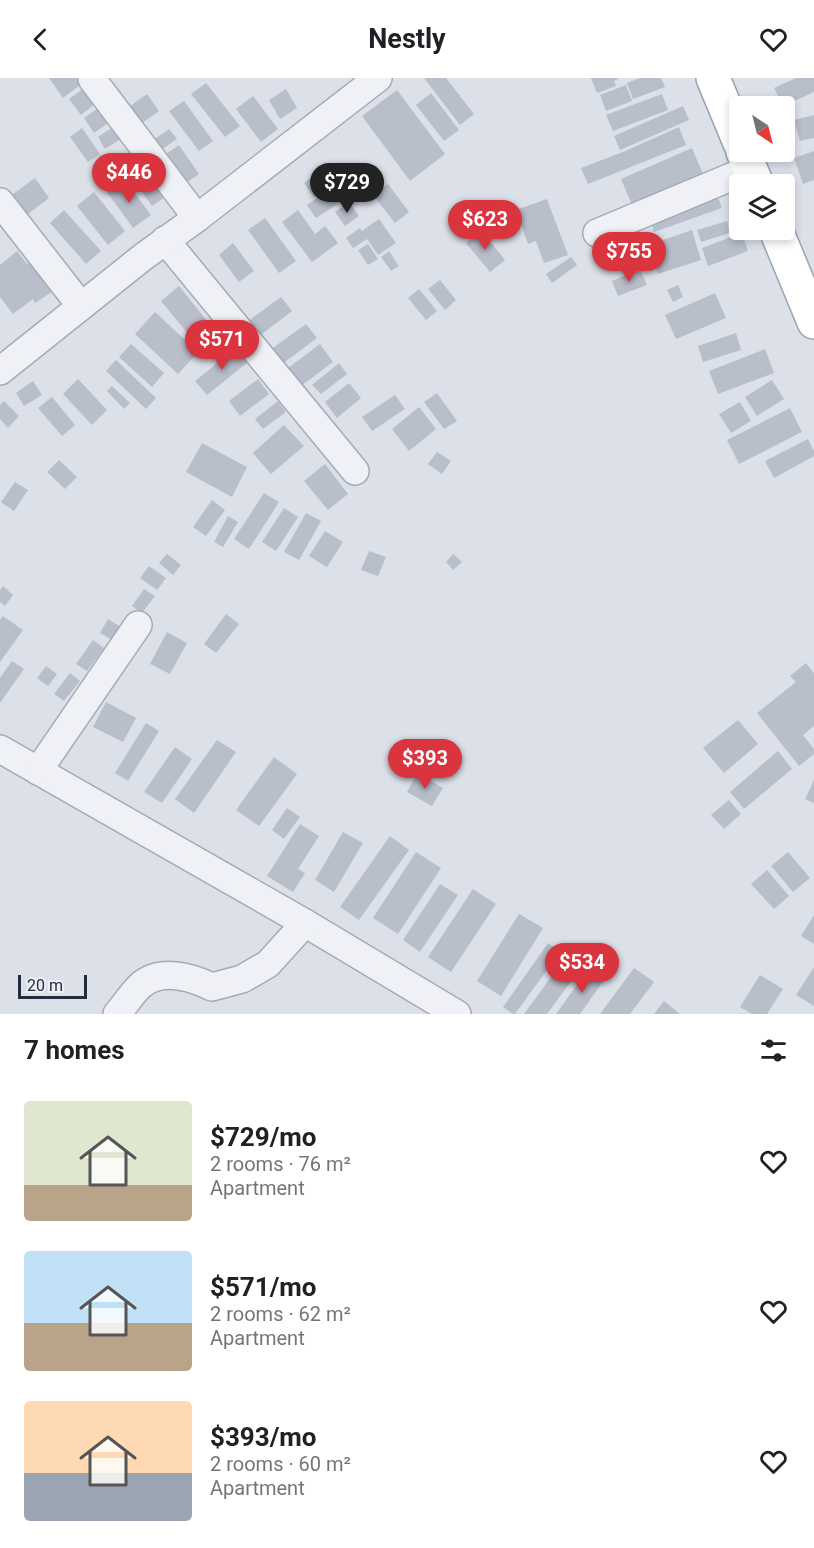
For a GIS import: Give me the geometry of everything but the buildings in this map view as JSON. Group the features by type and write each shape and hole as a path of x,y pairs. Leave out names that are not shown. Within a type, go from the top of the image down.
{"main road":[{"path":"713,78 729,118"},
{"path":"780,240 814,322"}],"street":[{"path":"0,371 165,240 197,218 378,78"},
{"path":"92,79 197,218"},
{"path":"597,233 747,162"},
{"path":"0,202 81,306"},
{"path":"165,240 355,471"},
{"path":"38,771 138,626"},
{"path":"0,749 305,923 439,1010"},
{"path":"117,1014 149,980 172,975 195,979 212,987 242,979 268,964 305,923"}]}
